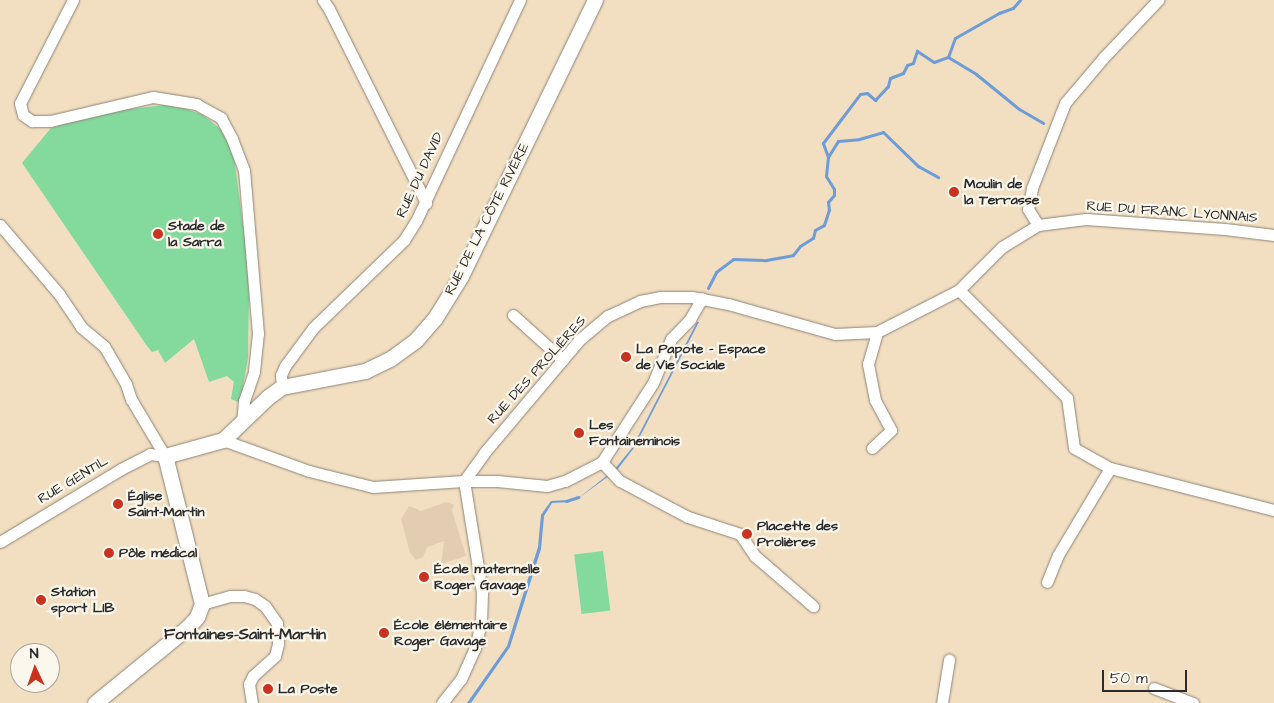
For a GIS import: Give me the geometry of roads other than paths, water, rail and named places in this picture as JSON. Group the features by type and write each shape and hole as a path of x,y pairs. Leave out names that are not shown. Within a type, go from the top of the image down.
{"street":[{"path":"74,0 20,103 23,115 32,121 50,122 153,97 196,104 221,118 232,139 244,170 258,332 254,372 244,401 242,424"},
{"path":"322,0 329,9 426,203"},
{"name":"RUE DU DAVID","path":"282,388 281,375 285,366 313,328 404,240 426,203 520,0"},
{"name":"RUE DE LA CÔTE RIVÈRE","path":"223,440 242,424 268,397 282,388 365,371 390,359 415,341 435,318 461,276 595,0"},
{"path":"1038,225 1028,209 1032,188 1066,102 1104,57 1158,0"},
{"name":"RUE DU FRANC LYONNAIS","path":"1038,225 1086,219 1225,229 1274,235"},
{"path":"0,225 59,294 82,327 104,346 126,384 130,399 165,456 202,604 197,617 188,627 94,703"},
{"name":"RUE DES PROLIÈRES","path":"464,481 484,453 594,326 622,308 660,297 702,298 835,334 877,332 959,290 1002,247 1038,225"},
{"path":"959,290 1067,398 1074,448 1110,468 1274,510"},
{"path":"165,456 223,440 309,471 372,488 464,481 496,481 547,486 565,481 602,462 653,382 671,339 690,319 702,298"},
{"path":"513,315 563,360"},
{"path":"872,448 890,430 875,400 868,364 877,332"},
{"name":"RUE GENTIL","path":"0,542 121,469 150,454 165,456"},
{"path":"602,462 620,481 688,517 740,534 755,556 813,606"},
{"path":"1047,582 1058,555 1110,468"},
{"path":"442,703 460,679 475,648 481,622 482,592 464,481"},
{"path":"202,604 230,596 244,596 255,599 265,606 277,623 279,634 275,656 253,676 249,684 248,691 252,703"},
{"path":"942,703 949,660"},
{"path":"1154,688 1192,703"}],"water":[{"path":"697,322 699,322 634,448 617,470 576,500 614,470 632,448"},
{"path":"569,500 570,502 552,503 544,516 541,549 510,647 471,703 467,703 507,646 538,547 541,515 551,501"}],"waterway":[{"path":"708,288 716,272 733,259 766,260 793,255 800,246 813,238 815,230 824,225 829,210 828,202 834,195 834,189 826,176 828,157 823,143 860,94 867,93 875,100 888,86 890,78 903,73 907,65 913,63 917,51 934,62 948,57 955,38 999,13 1013,8 1020,0"},
{"path":"948,57 976,74 1019,109 1043,123"},
{"path":"828,157 838,141 859,139 883,132 918,166 938,177"},
{"path":"566,501 578,497"}],"place":[{"name":"Moulin de la Terrasse","path":"954,192"},
{"name":"Stade de la Sarra","path":"158,234"},
{"name":"La Papote - Espace de Vie Sociale","path":"626,357"},
{"name":"Les Fontaineminois","path":"579,433"},
{"name":"Église Saint-Martin","path":"118,504"},
{"name":"Placette des Prolières","path":"747,534"},
{"name":"Pôle médical","path":"109,553"},
{"name":"École maternelle Roger Gavage","path":"424,577"},
{"name":"Station sport LIB","path":"41,600"},
{"name":"École élémentaire Roger Gavage","path":"384,633"},
{"name":"La Poste","path":"268,689"}],"district":[{"name":"Fontaines-Saint-Martin","path":"245,634"}]}
